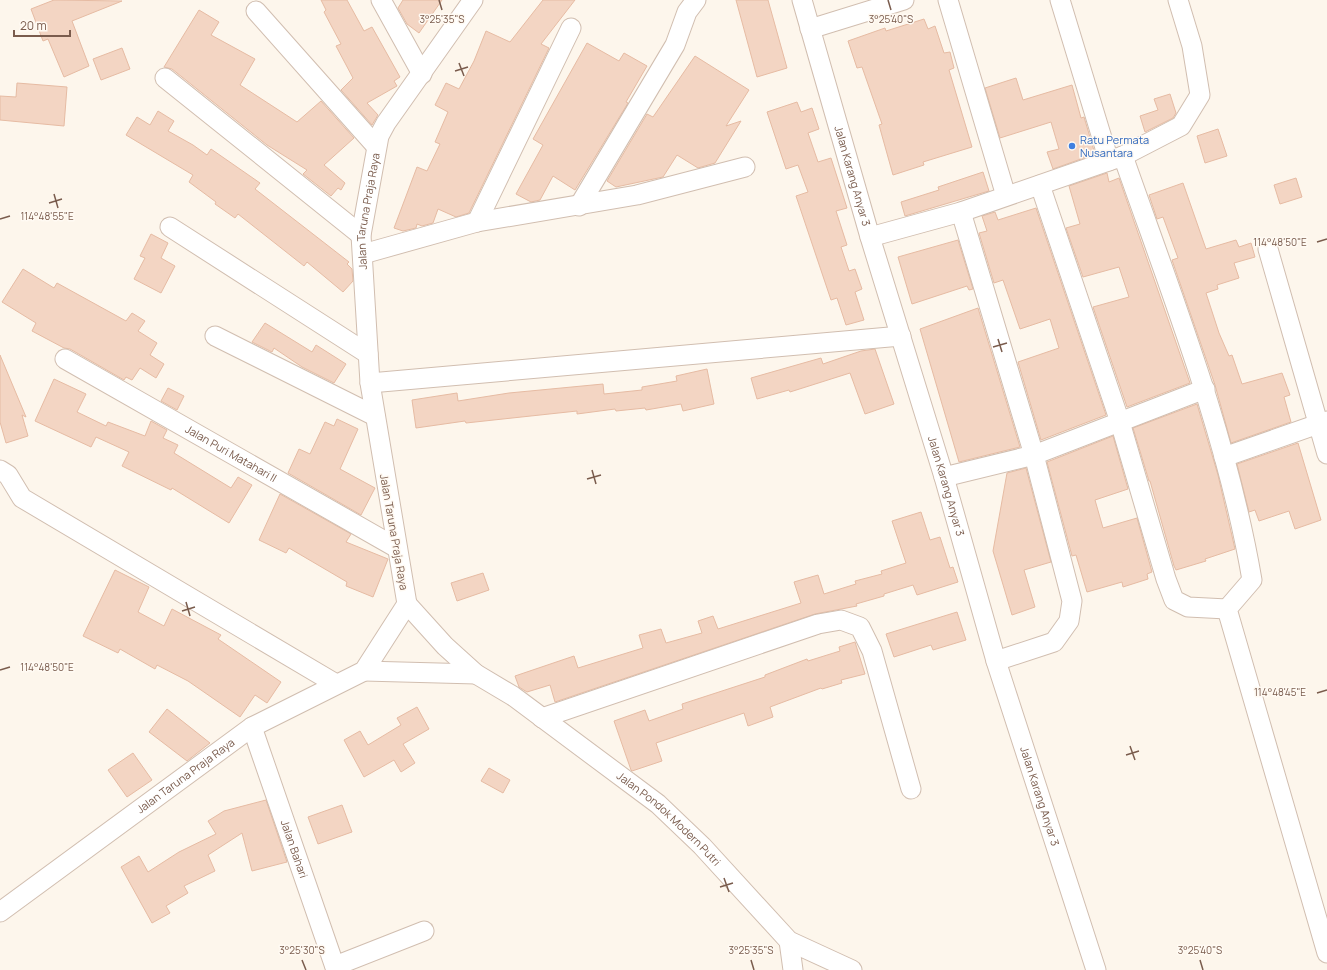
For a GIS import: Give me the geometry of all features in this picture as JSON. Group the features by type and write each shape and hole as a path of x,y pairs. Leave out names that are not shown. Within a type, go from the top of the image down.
{"street":[{"path":"381,0 422,74"},
{"name":"Jalan Taruna Praja Raya","path":"0,912 252,727 364,671 407,604 370,382 361,235 376,146 386,123 473,0"},
{"path":"579,206 675,45 687,12 696,0"},
{"path":"810,29 904,0"},
{"path":"948,0 1006,196"},
{"path":"1060,0 1116,159 1205,389 1224,457 1242,525 1252,580 1227,609"},
{"path":"870,237 961,212 1116,159 1182,126 1200,95 1192,46 1178,0"},
{"name":"Jalan Karang Anyar 3","path":"807,1 810,29 870,237 944,477 996,661 1096,970"},
{"path":"256,11 376,146"},
{"path":"477,222 571,28"},
{"path":"165,78 361,235"},
{"path":"363,254 477,222 637,195 745,167"},
{"path":"1040,185 1120,422 1166,579 1174,600 1188,607 1227,609"},
{"path":"961,212 1034,455 1072,601 1069,621 1054,642 996,661"},
{"path":"170,227 368,354"},
{"path":"1268,249 1322,422 1327,454"},
{"path":"215,336 375,416"},
{"path":"370,382 901,336"},
{"name":"Jalan Puri Matahari II","path":"65,359 397,548"},
{"path":"944,477 1034,455 1205,389"},
{"path":"1224,457 1322,422"},
{"path":"0,470 8,475 22,498 336,684"},
{"name":"Jalan Pondok Modern Putri","path":"407,604 445,646 476,674 513,696 658,804 702,846 789,941 852,970"},
{"path":"1227,609 1327,953"},
{"path":"542,718 818,624 841,620 860,627 872,651 911,790"},
{"path":"364,671 476,674"},
{"name":"Jalan Bahari","path":"252,727 336,968"},
{"path":"336,968 424,931"},
{"path":"789,941 793,970"}],"building":[{"path":"54,0 122,1 72,21 89,66 64,77 48,39 43,41 31,9"},
{"path":"321,0 347,0 364,31 372,27 400,77 394,81 397,86 367,103 378,115 372,125 341,90 353,78 336,46 341,44 324,12 326,10"},
{"path":"403,0 442,0 419,33 407,24 398,8"},
{"path":"543,0 575,0 541,44 549,48 469,213 456,217 438,209 433,223 422,226 417,224 416,228 403,231 394,228 417,167 427,171 440,144 435,142 448,112 435,105 446,83 459,89 474,61 486,31 510,42"},
{"path":"736,0 768,0 787,68 757,77"},
{"path":"199,10 219,22 211,35 255,59 240,85 297,122 321,101 354,138 324,165 345,183 341,190 338,188 331,196 303,174 307,170 267,145 172,69 164,67"},
{"path":"924,19 928,29 935,26 944,53 950,52 954,68 949,70 972,147 923,162 924,165 893,175 879,125 882,124 862,67 857,68 848,41 885,28 886,31"},
{"path":"587,43 619,61 624,53 647,66 626,102 628,103 575,190 553,176 540,200 531,202 516,194 543,145 533,139"},
{"path":"122,48 130,69 101,80 93,59"},
{"path":"695,56 749,90 726,126 741,121 715,163 698,168 677,155 663,177 616,187 607,181 647,114 653,117"},
{"path":"1016,78 1023,100 1072,85 1081,118 1084,117 1095,154 1053,169 1047,152 1059,149 1051,122 1000,138 985,88"},
{"path":"17,83 67,87 64,126 0,120 0,96 16,97"},
{"path":"1170,94 1176,113 1173,118 1145,132 1140,116 1158,110 1154,99"},
{"path":"797,102 801,112 812,108 819,129 808,133 818,162 831,158 847,208 836,211 847,245 841,247 849,271 855,269 862,289 855,292 864,320 846,325 837,298 831,300 796,196 808,192 798,165 786,169 767,112"},
{"path":"158,111 174,121 168,131 207,155 211,149 260,183 255,189 349,262 347,264 352,269 353,281 343,292 307,262 304,266 238,214 235,218 215,204 216,202 189,182 193,175 126,135 137,117 150,125"},
{"path":"1218,129 1227,156 1205,163 1197,136"},
{"path":"983,172 989,191 905,216 901,202 939,190 938,187"},
{"path":"1107,173 1109,182 1119,178 1190,383 1127,407 1093,307 1129,297 1119,267 1083,277 1066,228 1080,224 1069,186"},
{"path":"1296,178 1302,197 1280,204 1274,185"},
{"path":"1183,183 1206,249 1236,240 1239,247 1251,243 1255,257 1234,263 1239,278 1217,285 1218,289 1206,293 1219,333 1229,356 1232,355 1242,384 1282,373 1290,395 1284,397 1291,422 1231,443 1215,385 1172,260 1178,258 1163,217 1157,219 1149,195"},
{"path":"1036,208 1106,415 1041,440 1018,362 1059,348 1050,319 1020,329 1003,280 994,283 979,233 987,231 982,216 995,212 998,220"},
{"path":"151,234 168,243 161,258 175,266 161,293 134,279 145,258 140,256"},
{"path":"958,240 973,289 969,290 967,286 912,304 898,257"},
{"path":"23,269 54,288 57,283 126,321 132,313 145,321 138,331 157,343 150,355 164,364 156,378 140,368 132,380 126,377 124,380 70,349 64,348 32,331 36,323 2,302"},
{"path":"978,308 1020,447 959,462 920,329"},
{"path":"265,323 312,352 316,345 346,364 334,383 302,367 274,348 272,352 252,342"},
{"path":"875,349 894,404 865,414 850,373 790,392 789,390 757,399 751,378 821,358 823,364 861,351"},
{"path":"0,355 26,417 22,415 28,436 6,443 0,422"},
{"path":"707,369 714,404 683,411 681,404 646,410 645,408 616,411 615,409 577,414 577,411 466,423 465,421 416,428 412,400 457,393 458,401 509,393 603,384 604,394 642,390 642,387 677,381 676,376"},
{"path":"54,379 86,394 77,412 106,426 108,422 145,436 151,421 167,430 163,438 178,445 174,453 231,488 238,477 252,485 229,523 172,488 171,490 122,466 129,452 96,437 91,447 35,421"},
{"path":"168,388 184,396 177,410 161,401"},
{"path":"1197,404 1218,475 1235,549 1205,559 1206,561 1176,570 1133,428"},
{"path":"337,419 358,429 340,469 375,488 361,515 288,473 299,449 310,454 325,422 334,426"},
{"path":"1113,436 1128,489 1095,500 1103,528 1137,518 1152,572 1147,574 1148,579 1123,587 1122,582 1087,592 1076,555 1072,556 1047,462"},
{"path":"1298,443 1321,520 1295,529 1289,511 1259,521 1255,510 1249,512 1237,464"},
{"path":"1026,468 1051,562 1024,570 1035,607 1012,615 993,551 1007,473"},
{"path":"280,494 351,534 346,542 388,559 373,597 346,586 347,582 289,548 286,553 259,540"},
{"path":"921,512 930,540 940,537 950,568 953,567 958,582 917,595 913,585 884,594 884,596 856,604 857,606 815,614 555,702 550,685 527,692 519,687 515,676 574,656 578,668 643,648 639,635 661,629 666,643 702,633 698,621 713,616 718,629 801,603 794,582 818,575 824,594 856,584 855,581 882,574 881,571 906,563 892,521"},
{"path":"115,570 149,587 138,612 164,626 172,609 221,635 218,639 281,682 267,703 255,695 240,717 188,681 157,665 155,669 120,649 118,653 83,636"},
{"path":"483,573 489,590 457,601 451,583"},
{"path":"957,612 966,640 933,650 931,645 894,657 886,634"},
{"path":"855,642 865,674 841,680 842,683 822,689 821,688 770,707 773,717 748,726 744,713 656,743 662,761 632,771 631,770 614,721 645,710 649,721 683,709 682,704 765,677 765,675 807,659 808,661 840,651 839,647"},
{"path":"417,707 429,729 403,744 415,763 401,772 394,760 364,777 344,740 360,731 368,745 401,725 397,718"},
{"path":"167,709 210,743 187,761 149,732"},
{"path":"133,753 152,780 127,797 108,770"},
{"path":"489,768 510,780 503,793 481,781"},
{"path":"266,800 287,862 252,871 242,833 208,855 215,871 184,886 188,893 166,906 170,913 152,923 121,867 139,856 148,872 179,852 216,834 208,821 224,811"},
{"path":"342,805 352,832 318,844 308,817"}],"place":[{"name":"Ratu Permata Nusantara","path":"1072,146"}]}
